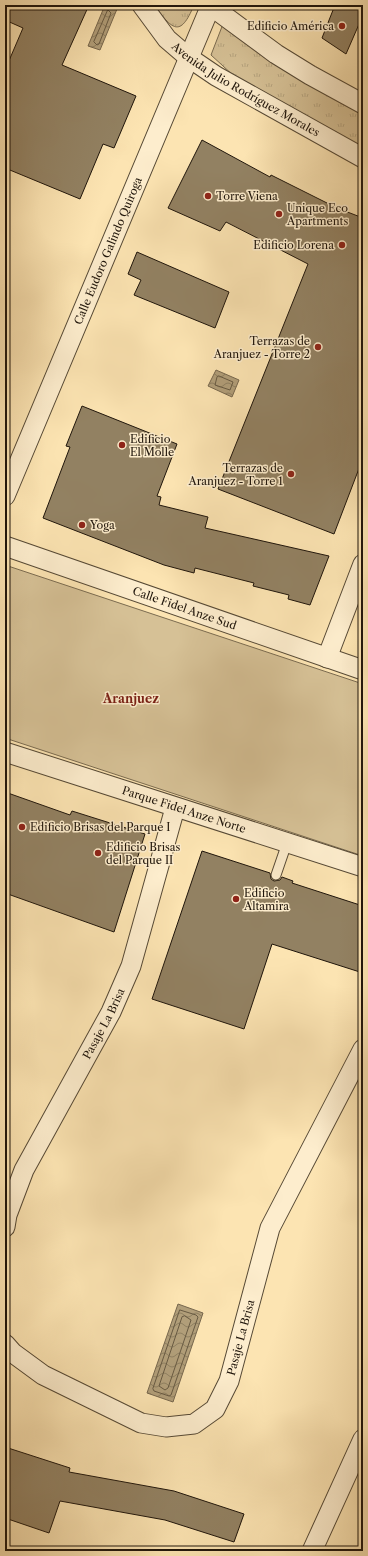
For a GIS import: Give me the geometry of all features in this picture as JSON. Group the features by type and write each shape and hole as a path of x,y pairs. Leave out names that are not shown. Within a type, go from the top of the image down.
{"street":[{"name":"Avenida Julio Rodríguez Morales","path":"142,5 167,39 188,57 216,76 363,158"},
{"name":"Calle Eudoro Galindo Quiroga","path":"5,496 188,57 211,6"},
{"path":"211,6 276,54 310,75 363,104"},
{"name":"Calle Fidel Anze Sud","path":"5,546 363,670"},
{"path":"327,658 363,564"},
{"name":"Parque Fidel Anze Norte","path":"5,752 175,808 363,867"},
{"name":"Pasaje La Brisa","path":"5,1227 7,1215 24,1170 111,1012 131,966 175,808"},
{"name":"Pasaje La Brisa","path":"5,1344 43,1376 141,1423 166,1427 194,1424 216,1409 229,1381 270,1228 363,1049"},
{"path":"312,1551 363,1439"}],"lane":[{"path":"276,875 287,843"}],"green space":[{"path":"154,5 194,5 184,23 176,27 171,25 166,20"},
{"path":"223,24 293,75 363,114 363,151 235,77 211,55"},
{"path":"5,565 363,684 363,856 5,738"}],"water":[{"path":"105,5 117,9 100,50 88,46"},
{"path":"216,370 239,380 232,397 208,386"},
{"path":"178,1304 203,1313 173,1402 147,1393"}],"building":[{"path":"5,5 89,5 62,65 136,96 114,148 103,144 80,199 5,168 5,70 23,28 5,20"},
{"name":"Edificio América","path":"335,5 363,5 363,15 346,54 322,38"},
{"path":"202,140 270,177 271,175 337,208 363,218 363,458 334,534 218,489 308,264 226,222 220,231 168,208"},
{"path":"137,252 229,292 215,328 134,295 141,280 128,274"},
{"path":"82,406 177,444 157,496 161,497 159,505 208,517 205,528 329,556 310,605 288,599 289,595 253,586 254,583 195,568 194,573 164,565 43,518 70,447 66,446"},
{"name":"Edificio Brisas del Parque II","path":"5,792 70,815 72,811 145,834 114,932 5,893"},
{"path":"202,851 270,873 271,879 274,881 280,880 282,877 293,881 292,883 363,906 363,973 272,944 244,1029 152,999"},
{"path":"5,1447 70,1468 69,1472 174,1491 244,1514 234,1542 165,1520 60,1501 49,1533 5,1518"}],"place":[{"name":"Edificio América","path":"342,26"},
{"name":"Torre Viena","path":"208,196"},
{"name":"Unique Eco Apartments","path":"279,214"},
{"name":"Edificio Lorena","path":"342,245"},
{"name":"Terrazas de Aranjuez - Torre 2","path":"318,347"},
{"name":"Edificio El Molle","path":"122,445"},
{"name":"Terrazas de Aranjuez - Torre 1","path":"291,474"},
{"name":"Yoga","path":"82,525"},
{"name":"Edificio Brisas del Parque I","path":"22,827"},
{"name":"Edificio Brisas del Parque II","path":"98,853"},
{"name":"Edificio Altamira","path":"236,899"}],"district":[{"name":"Aranjuez","path":"131,699"}]}
